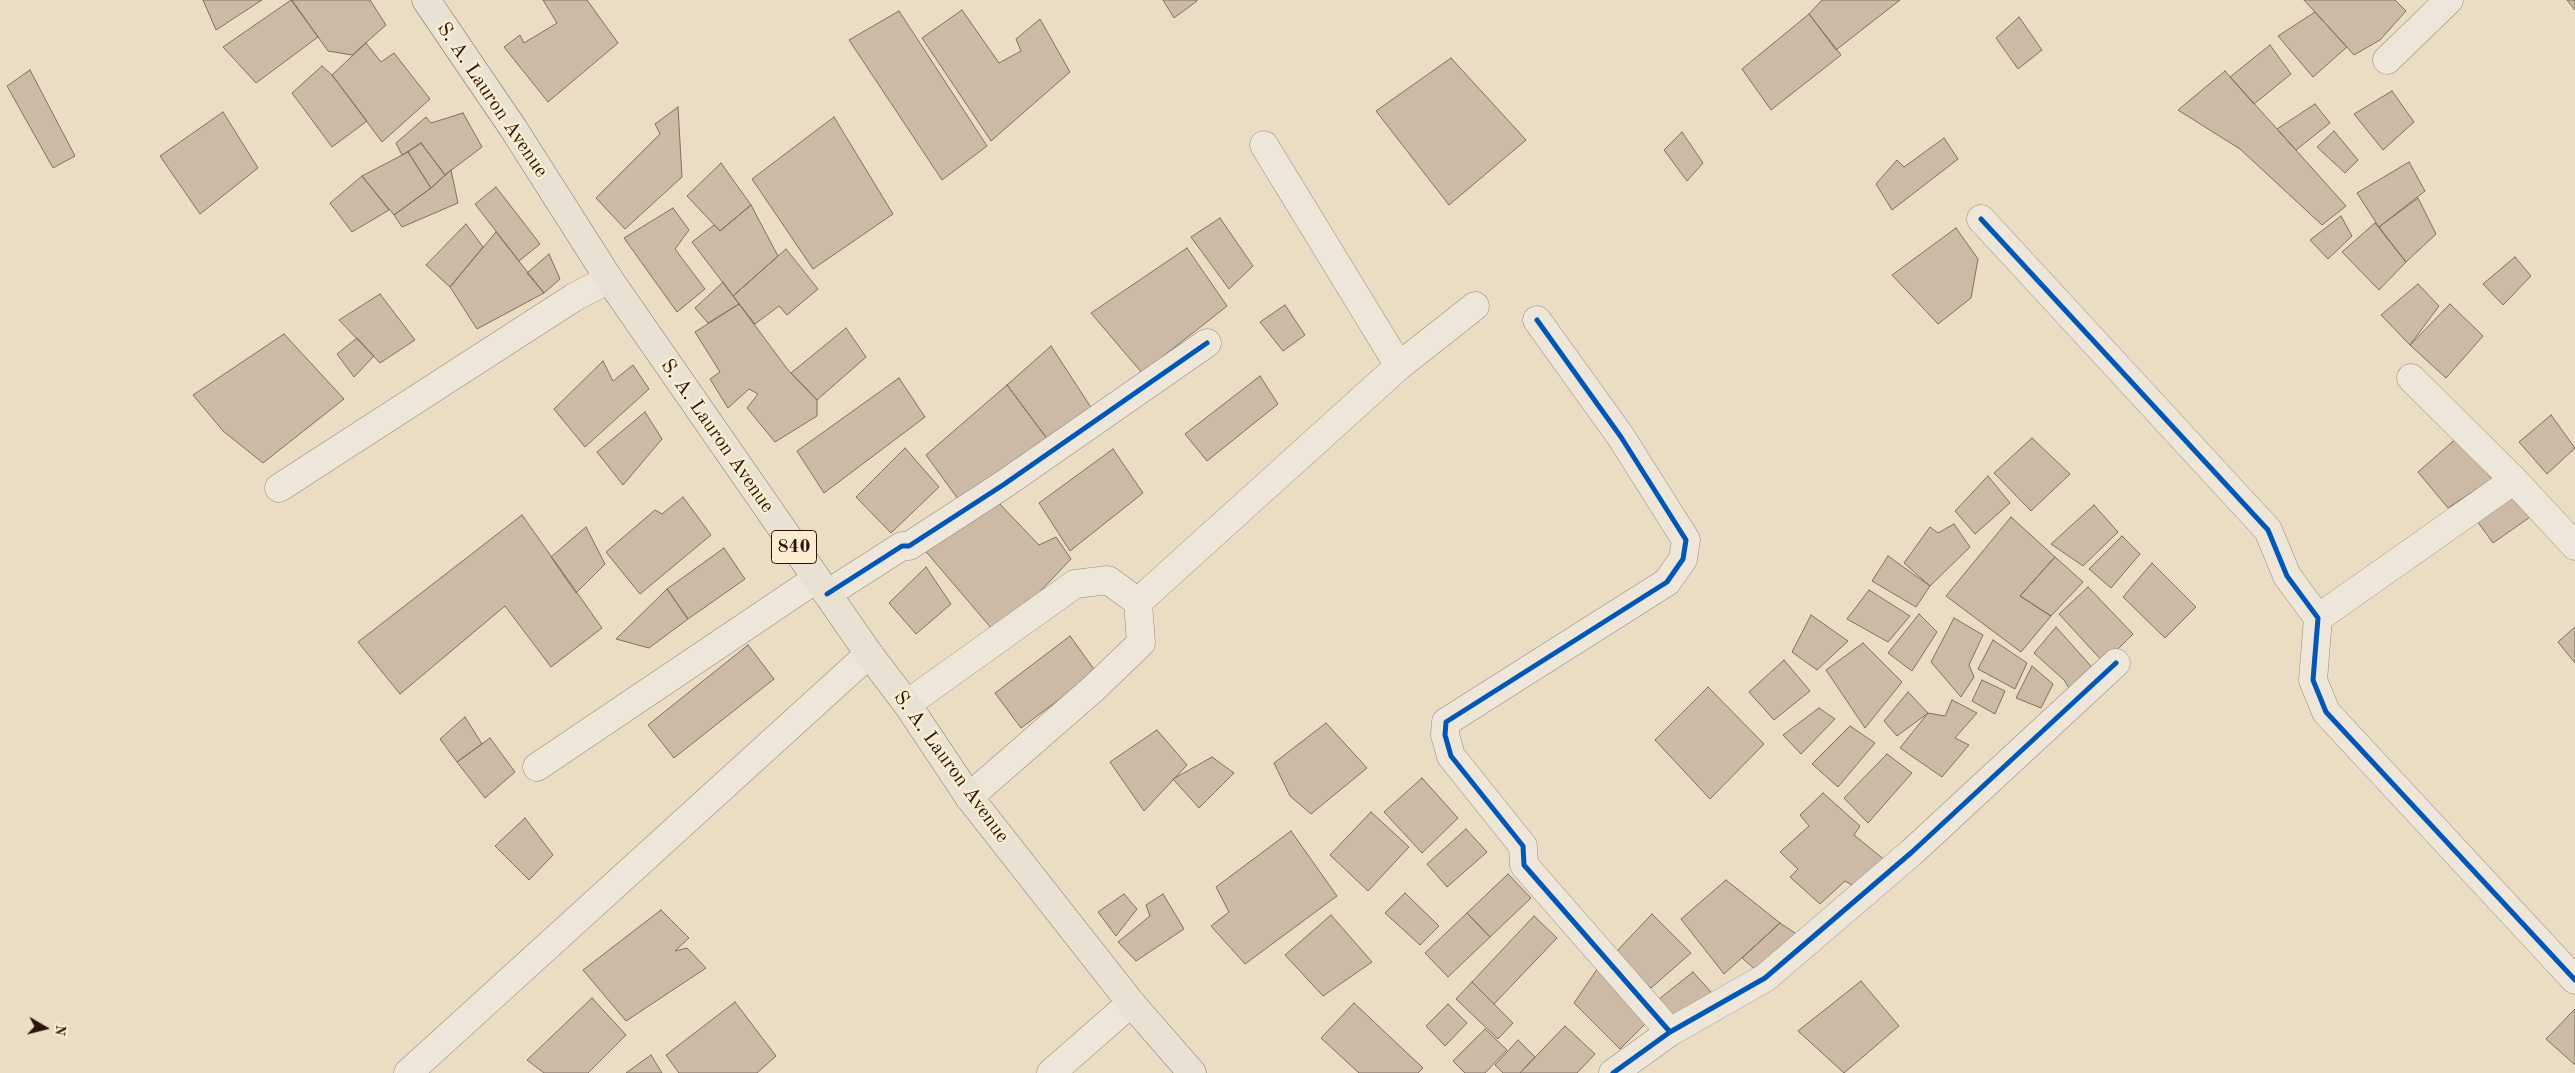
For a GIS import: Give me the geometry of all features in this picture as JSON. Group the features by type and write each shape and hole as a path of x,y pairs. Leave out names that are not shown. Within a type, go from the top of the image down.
{"highway":[{"name":"S. A. Lauron Avenue","path":"426,0 513,128 609,279 822,587 907,704 969,797 1131,1003 1192,1073"}],"street":[{"path":"2387,60 2434,5"},
{"path":"1264,145 1399,366"},
{"path":"1980,219 2268,530 2287,576 2318,618 2313,680 2326,712 2575,980"},
{"path":"279,488 573,298 609,279"},
{"path":"1138,602 1399,366 1475,306"},
{"path":"1536,320 1620,436 1686,540 1683,559 1667,582 1446,722 1445,735 1451,756 1523,846 1524,865 1670,1032"},
{"path":"538,767 822,587 902,546 909,546 1003,485 1207,343"},
{"path":"2411,378 2514,480 2575,546"},
{"path":"2318,618 2514,480"},
{"path":"907,704 1075,584 1108,580 1138,602 1141,642 1093,689 969,797"},
{"path":"408,1073 869,654"},
{"path":"1613,1073 1670,1032 1765,978 1912,852 2116,663"},
{"path":"1051,1073 1131,1003"}],"building":[{"path":"203,0 262,0 216,30"},
{"path":"291,0 318,37 256,83 223,47"},
{"path":"292,0 370,0 386,25 352,55 328,51"},
{"path":"543,0 587,0 618,43 548,102 504,47 520,35 524,43 557,23"},
{"path":"1163,0 1197,0 1197,1 1174,18"},
{"path":"1822,0 1900,0 1836,50 1809,14"},
{"path":"2304,0 2395,0 2406,11 2380,40 2354,55"},
{"path":"2567,0 2575,0 2575,10"},
{"path":"962,10 999,63 1021,51 1016,39 1040,19 1070,72 991,141 922,38"},
{"path":"899,11 987,146 942,180 849,40"},
{"path":"2315,12 2347,47 2313,77 2278,36"},
{"path":"1809,14 1841,55 1771,110 1742,69"},
{"path":"2019,17 2042,50 2018,69 1996,38"},
{"path":"366,43 381,62 394,53 430,99 382,142 332,75"},
{"path":"2270,45 2291,74 2254,104 2230,77"},
{"path":"1451,58 1526,140 1449,205 1376,111"},
{"path":"322,66 332,75 367,121 332,147 292,93"},
{"path":"30,70 75,156 53,168 7,86"},
{"path":"2225,71 2346,206 2322,225 2240,149 2178,110"},
{"path":"2392,91 2414,122 2383,150 2354,114"},
{"path":"2315,104 2330,123 2296,150 2277,129"},
{"path":"678,107 682,177 625,229 596,198 660,134 655,124"},
{"path":"223,112 258,168 200,214 160,156"},
{"path":"463,113 482,147 445,175 421,143 402,155 396,143 426,117 431,123"},
{"path":"834,117 893,214 813,269 752,179"},
{"path":"2334,131 2358,160 2345,173 2317,147"},
{"path":"1682,132 1703,163 1687,181 1664,150"},
{"path":"1944,138 1958,159 1892,210 1876,184 1897,160 1904,167"},
{"path":"421,143 445,175 431,188 408,152"},
{"path":"408,152 431,188 394,215 362,176"},
{"path":"2409,162 2425,191 2379,227 2357,193"},
{"path":"721,163 751,205 720,231 687,196"},
{"path":"451,170 458,203 402,227 394,215 431,188"},
{"path":"362,176 389,210 352,232 330,203"},
{"path":"496,187 540,244 519,261 475,204"},
{"path":"2418,198 2436,234 2406,262 2379,227"},
{"path":"751,205 778,256 733,296 692,242 714,225 720,231"},
{"path":"673,208 689,230 675,249 705,289 677,312 624,238"},
{"path":"2341,216 2352,236 2328,259 2310,240"},
{"path":"1220,218 1253,266 1229,289 1191,237"},
{"path":"2375,223 2406,262 2379,290 2342,252"},
{"path":"466,224 483,247 450,287 426,265"},
{"path":"1956,228 1978,259 1971,298 1938,324 1892,275"},
{"path":"496,232 544,293 477,329 450,287"},
{"path":"1187,248 1227,306 1142,373 1091,313"},
{"path":"786,249 818,289 787,315 779,306 755,324 733,296"},
{"path":"549,254 560,279 544,293 527,273"},
{"path":"2515,257 2531,276 2503,305 2483,284"},
{"path":"723,282 739,304 708,323 695,308"},
{"path":"2418,284 2439,306 2410,345 2381,315"},
{"path":"380,294 415,340 380,363 339,320"},
{"path":"739,304 788,370 817,400 817,416 775,442 747,408 758,394 749,389 728,408 710,379 720,372 695,332"},
{"path":"2450,304 2483,336 2446,378 2410,345"},
{"path":"1285,305 1305,335 1283,351 1260,322"},
{"path":"846,328 866,357 817,400 791,373"},
{"path":"284,334 344,399 263,463 223,431 193,395"},
{"path":"357,338 374,356 354,377 337,354"},
{"path":"1051,346 1092,409 1048,440 1007,385"},
{"path":"603,361 613,381 633,365 649,389 585,447 554,409"},
{"path":"1260,376 1278,404 1207,461 1185,434"},
{"path":"899,378 925,417 824,493 797,451"},
{"path":"1007,385 1048,440 961,503 926,455"},
{"path":"645,412 662,439 623,485 597,452"},
{"path":"2551,415 2575,448 2547,474 2519,442"},
{"path":"2458,437 2492,479 2448,508 2418,472"},
{"path":"2032,438 2070,474 2031,511 1994,473"},
{"path":"905,448 939,487 891,533 856,497"},
{"path":"1113,449 1143,493 1070,551 1039,503"},
{"path":"1988,476 2010,503 1975,534 1955,511"},
{"path":"2513,487 2533,515 2493,543 2472,514"},
{"path":"683,497 711,535 640,594 606,552 655,510 662,514"},
{"path":"993,497 1039,545 1056,537 1071,559 998,636 922,547"},
{"path":"2094,505 2118,532 2083,566 2051,544"},
{"path":"522,515 602,628 551,667 505,606 400,694 358,642"},
{"path":"2011,517 2055,557 2020,596 2051,616 2021,652 1946,596"},
{"path":"1954,524 1970,547 1930,586 1904,563 1930,527 1938,533"},
{"path":"586,527 605,564 576,593 551,557"},
{"path":"2122,536 2140,554 2111,588 2089,569"},
{"path":"724,548 745,579 688,619 667,589"},
{"path":"1888,556 1930,586 1916,607 1872,581"},
{"path":"2055,557 2083,582 2051,616 2020,596"},
{"path":"2152,563 2196,607 2165,638 2123,597"},
{"path":"926,567 951,604 916,634 889,603"},
{"path":"2088,587 2133,634 2104,663 2059,614"},
{"path":"667,589 688,619 649,648 616,639"},
{"path":"1869,590 1910,616 1888,642 1847,619"},
{"path":"1919,614 1937,632 1912,671 1888,653"},
{"path":"1811,615 1848,641 1817,670 1792,652"},
{"path":"1954,618 1983,635 1969,665 1974,677 1961,697 1931,662"},
{"path":"2056,627 2098,674 2076,699 2064,680 2034,653"},
{"path":"2575,627 2575,663 2558,642"},
{"path":"1070,636 1096,672 1021,728 995,693"},
{"path":"1993,640 2027,663 2015,689 1978,669"},
{"path":"1863,643 1902,682 1865,728 1826,670"},
{"path":"748,645 774,679 674,758 648,725"},
{"path":"1784,660 1810,691 1774,720 1749,692"},
{"path":"2032,666 2053,684 2041,708 2016,698"},
{"path":"1982,680 2005,691 1995,714 1972,701"},
{"path":"1708,687 1764,744 1710,799 1655,740"},
{"path":"1908,692 1928,713 1897,736 1884,721"},
{"path":"1952,700 1977,713 1955,738 1969,745 1942,777 1900,748 1928,713 1945,716"},
{"path":"1819,708 1835,719 1801,754 1783,735"},
{"path":"465,717 482,744 457,762 440,739"},
{"path":"1326,723 1367,768 1311,814 1290,796 1274,763"},
{"path":"1850,726 1875,743 1838,787 1812,764"},
{"path":"1157,730 1187,765 1144,811 1110,762"},
{"path":"490,738 515,772 485,798 457,762"},
{"path":"1887,754 1912,773 1868,823 1844,798"},
{"path":"1212,757 1234,773 1199,808 1173,779"},
{"path":"1422,778 1458,818 1422,853 1384,812"},
{"path":"1823,793 1860,826 1854,835 1892,866 1864,892 1845,881 1820,904 1790,877 1798,869 1780,852 1809,826 1800,815"},
{"path":"1371,812 1409,847 1368,891 1330,855"},
{"path":"525,818 553,855 529,880 495,846"},
{"path":"1466,829 1487,852 1447,887 1427,864"},
{"path":"1291,831 1337,896 1245,964 1211,926 1229,912 1216,887"},
{"path":"1508,874 1531,898 1490,937 1467,913"},
{"path":"1726,880 1780,923 1724,974 1681,919"},
{"path":"1405,893 1439,926 1420,945 1385,913"},
{"path":"1124,894 1137,909 1116,936 1098,912"},
{"path":"1163,894 1184,929 1136,961 1118,942 1150,916 1146,905"},
{"path":"661,910 689,938 675,951 687,948 706,968 626,1021 583,970"},
{"path":"1467,913 1490,937 1448,977 1425,953"},
{"path":"1652,914 1691,953 1651,988 1614,954"},
{"path":"1331,915 1372,962 1323,996 1285,955"},
{"path":"1534,916 1557,938 1494,1004 1472,982"},
{"path":"1780,923 1804,939 1758,972 1742,958"},
{"path":"1598,968 1650,1019 1620,1049 1574,1003"},
{"path":"1693,972 1711,992 1674,1028 1654,1003"},
{"path":"1861,981 1899,1026 1844,1073 1798,1031"},
{"path":"1472,982 1513,1023 1498,1039 1456,999"},
{"path":"592,998 626,1035 588,1073 544,1073 527,1060"},
{"path":"735,1002 776,1056 757,1073 679,1073 666,1055"},
{"path":"1354,1003 1423,1068 1418,1073 1359,1073 1321,1038"},
{"path":"1448,1004 1467,1023 1445,1046 1426,1026"},
{"path":"2575,1009 2575,1065 2546,1039"},
{"path":"1565,1026 1595,1054 1577,1073 1520,1073"},
{"path":"1485,1029 1507,1050 1485,1073 1465,1073 1453,1061"},
{"path":"1518,1040 1535,1057 1520,1073 1503,1073 1495,1065"},
{"path":"651,1055 662,1073 626,1073"}],"cycle path":[{"path":"1981,219 2268,530 2287,576 2318,618 2313,680 2326,712 2575,980"},
{"path":"1537,320 1621,437 1686,540 1683,559 1667,582 1446,722 1445,735 1451,756 1523,846 1524,865 1670,1032"},
{"path":"827,594 902,546 909,546 1003,485 1207,343"},
{"path":"1613,1073 1670,1032 1765,978 1912,852 2116,663"}]}
